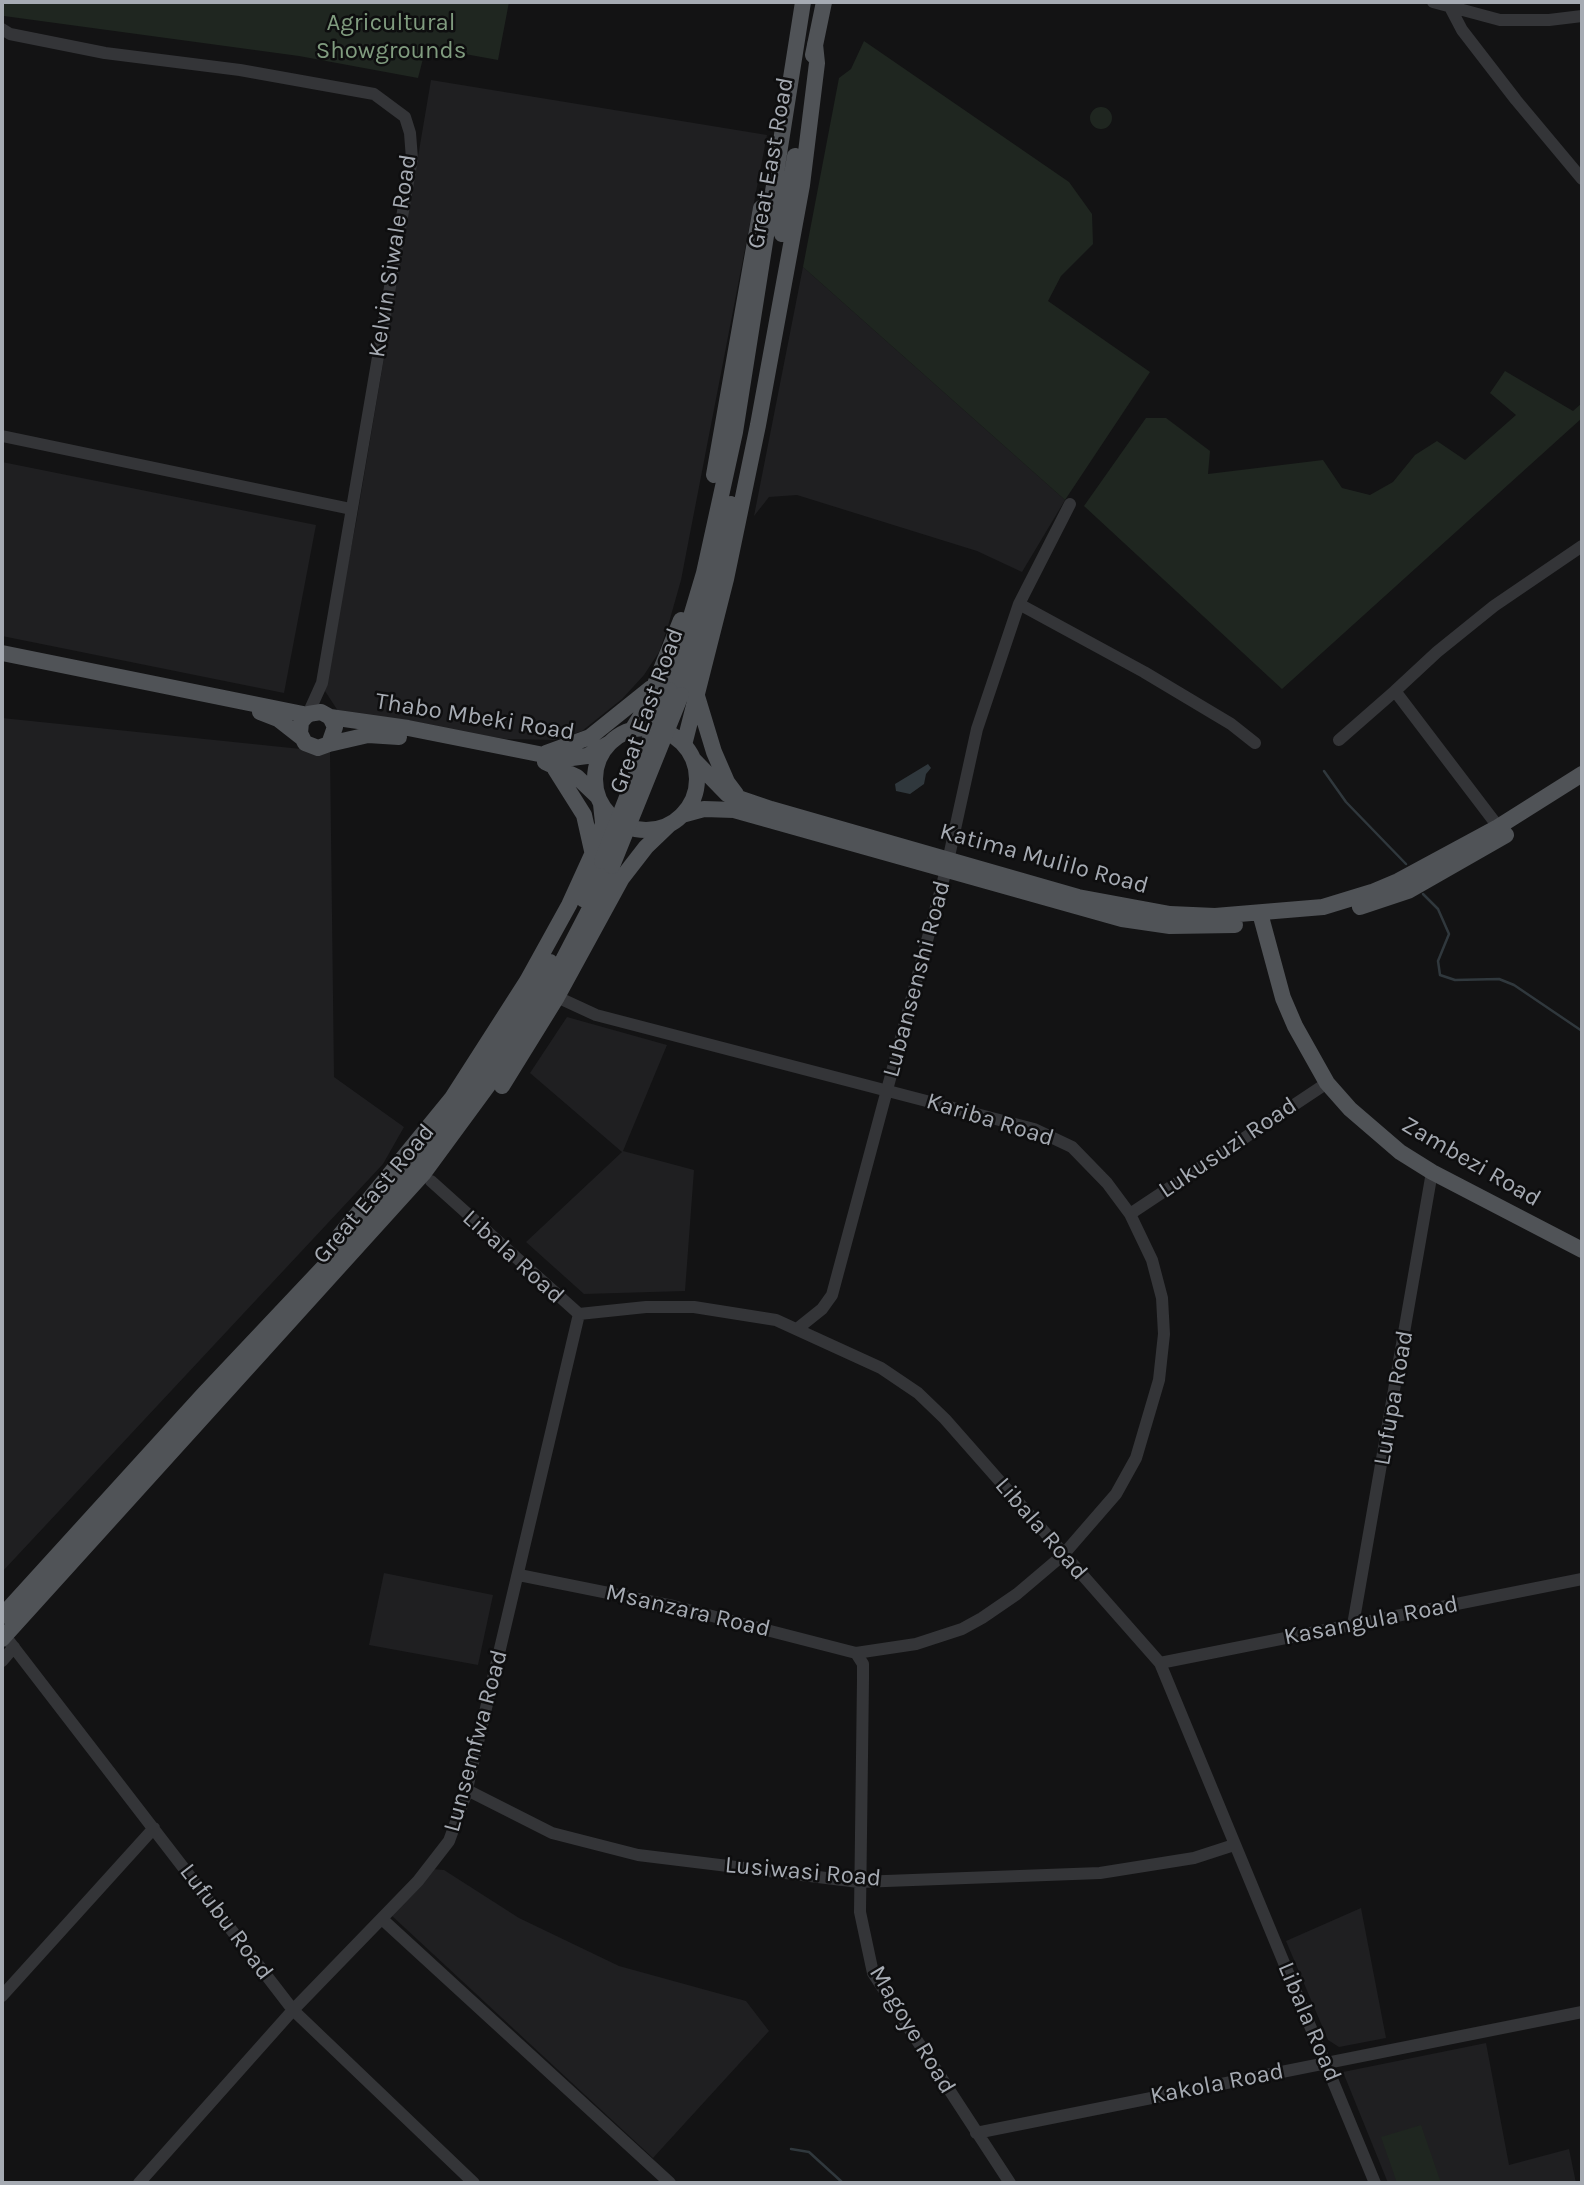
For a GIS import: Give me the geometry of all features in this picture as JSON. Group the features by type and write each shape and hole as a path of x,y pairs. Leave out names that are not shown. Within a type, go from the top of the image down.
{"main road":[{"name":"Great East Road","path":"684,745 676,690 735,432 803,2"},
{"name":"Great East Road","path":"7,1641 305,1298 461,1105 537,986 602,861 676,690 715,575 746,436 824,2"},
{"name":"Thabo Mbeki Road","path":"2,653 308,715 328,716 547,758 577,778 599,800"},
{"name":"Great East Road","path":"632,730 676,690"},
{"path":"602,861 579,804 547,758 676,690 713,752 727,782 741,799"},
{"name":"Thabo Mbeki Road","path":"212,694 278,719 311,747 368,735 389,735 547,758 576,759 610,743"},
{"path":"301,737 301,722 308,715"},
{"path":"328,716 335,727 329,744"},
{"path":"632,730 660,730 684,745 693,759 697,785 692,801 676,820 653,830 627,827 612,817 599,800 596,768 610,743 632,730"},
{"name":"Katima Mulilo Road","path":"693,759 719,788 741,799 1122,919 1192,928 1261,918 1325,917 1408,891 1501,831 1582,774"},
{"name":"Katima Mulilo Road","path":"1501,831 1582,787"},
{"name":"Great East Road","path":"599,800 603,823 602,861"},
{"name":"Katima Mulilo Road","path":"676,820 705,809 734,810 948,865"},
{"name":"Great East Road","path":"2,1616 305,1298 344,1278 431,1181 512,1071 557,997 627,870 676,820"},
{"name":"Zambezi Road","path":"1261,918 1295,1026 1327,1083 1372,1130 1432,1172 1582,1250"}],"street":[{"path":"1433,2 1500,20 1549,20 1582,16"},
{"path":"1451,9 1462,30 1577,166 1582,179"},
{"name":"Kelvin Siwale Road","path":"2,29 10,34 105,53 240,70 374,94 405,117 410,133 412,159 322,683 308,715"},
{"path":"2,436 351,509"},
{"name":"Lubansenshi Road","path":"797,1329 821,1309 832,1295 948,865 977,729 1018,604 1070,504"},
{"path":"1339,740 1437,652 1494,606 1582,546"},
{"path":"1018,604 1144,672 1231,724 1255,743"},
{"name":"Kelvin Siwale Road","path":"322,683 328,716"},
{"path":"1395,691 1501,831"},
{"name":"Kariba Road","path":"557,997 596,1015 1034,1129 1072,1147 1107,1183 1129,1214 1152,1260 1162,1298 1164,1334 1159,1380 1136,1458 1127,1477 1094,1523 1063,1555 1017,1594 962,1629 916,1644 856,1653"},
{"name":"Lukusuzi Road","path":"1129,1214 1327,1083"},
{"name":"Lufupa Road","path":"1353,1625 1432,1172"},
{"name":"Libala Road","path":"431,1181 579,1314 646,1307 694,1307 776,1320 881,1368 918,1393 945,1419 1160,1663 1234,1845 1328,2062 1375,2183"},
{"name":"Lunsemfwa Road","path":"139,2183 293,2010 418,1881 449,1842 467,1790 579,1314"},
{"name":"Msanzara Road","path":"519,1575 673,1606 856,1653"},
{"name":"Kasangula Road","path":"1160,1663 1582,1579"},
{"path":"2,1661 7,1641"},
{"name":"Lufubu Road","path":"7,1641 155,1828 293,2010 474,2183"},
{"name":"Magoye Road","path":"856,1653 863,1664 860,1912 873,1973 1010,2183"},
{"name":"Lusiwasi Road","path":"467,1790 552,1833 638,1854 859,1882 1100,1873 1194,1858 1234,1845"},
{"path":"2,1996 155,1828"},
{"path":"382,1919 670,2183"},
{"name":"Kakola Road","path":"976,2133 1582,2012"}],"shaded area":[{"path":"431,80 767,135 681,580 659,652 644,675 622,699 582,731 557,740 506,739 340,714 323,688 356,523"},
{"path":"803,267 1065,500 1022,572 977,551 797,495 769,497 754,516"},
{"path":"2,462 316,525 284,693 2,636"},
{"path":"2,718 330,752 334,1077 404,1127 383,1164 2,1572"},
{"path":"928,764 931,768 926,774 924,784 910,794 896,791 895,784"},
{"path":"567,1017 667,1045 623,1151 694,1170 685,1291 584,1294 526,1242 622,1152 530,1073"},
{"path":"384,1573 493,1595 478,1665 369,1645"},
{"path":"431,1869 444,1870 519,1918 619,1966 746,2001 769,2031 653,2158 391,1915"},
{"path":"1361,1908 1386,2038 1339,2047 1328,2040 1286,1941"},
{"path":"1486,2043 1509,2165 1569,2149 1576,2183 1388,2183 1343,2072"}],"green space":[{"name":"Agricultural Showgrounds","path":"2,2 509,2 498,60 426,47 418,78 299,56 4,16"},
{"path":"864,41 1069,182 1092,214 1093,244 1061,276 1048,301 1150,372 1065,500 803,267 839,78 851,69"},
{"path":"1097,107 1105,107 1112,114 1112,122 1105,129 1097,129 1090,122 1090,114"},
{"path":"1505,371 1573,411 1582,403 1582,418 1282,689 1084,506 1146,418 1166,418 1210,451 1208,474 1323,460 1342,488 1370,495 1393,482 1415,455 1437,441 1465,460 1516,415 1490,393"},
{"path":"1421,2125 1441,2183 1397,2183 1381,2137"}],"waterway":[{"path":"1324,771 1346,802 1406,864"},
{"path":"1423,894 1438,909 1449,934 1438,961 1440,975 1455,980 1499,979 1514,985 1582,1031"},
{"path":"791,2149 809,2152 843,2183"}]}
